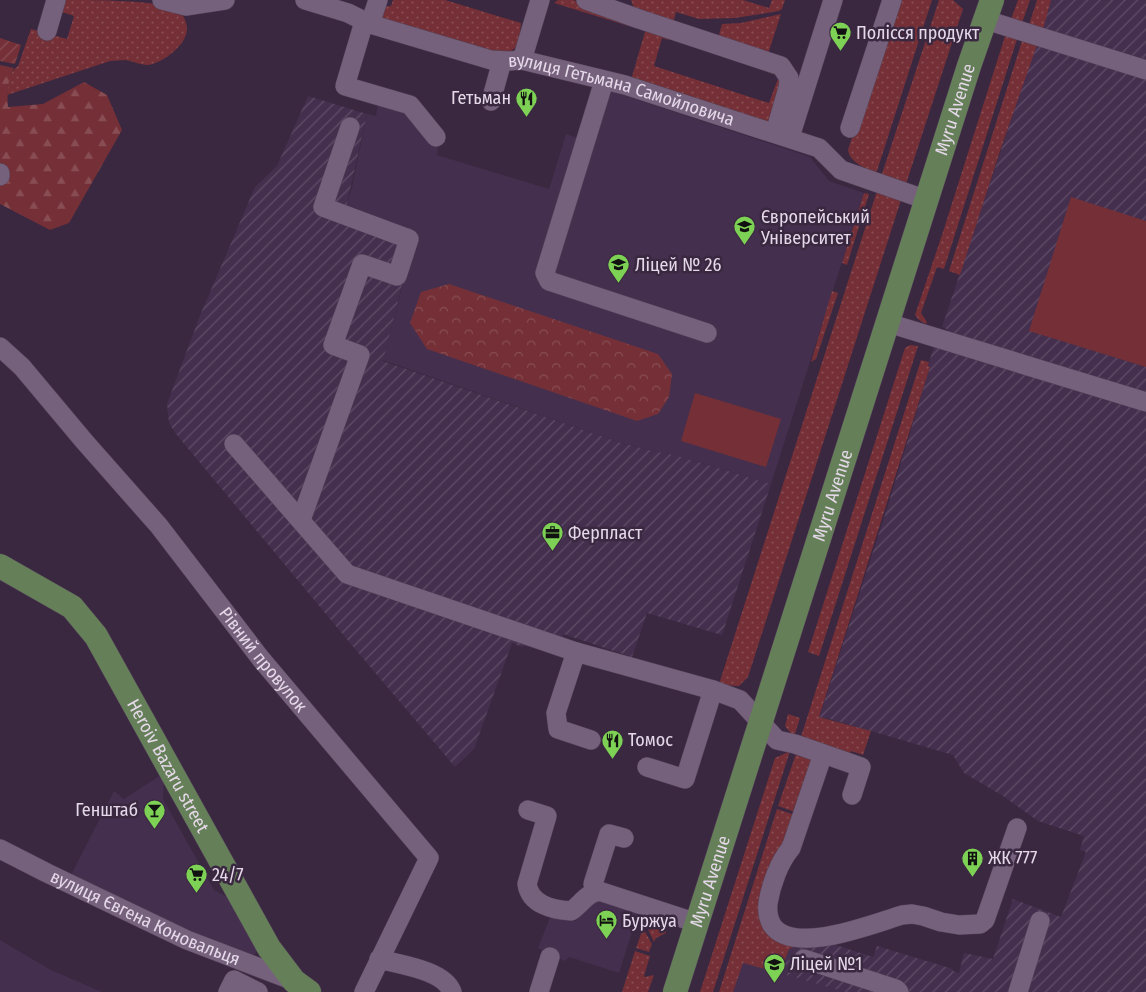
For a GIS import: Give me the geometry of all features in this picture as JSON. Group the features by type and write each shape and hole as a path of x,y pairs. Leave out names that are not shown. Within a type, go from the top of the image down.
{"main road":[{"name":"Myru Avenue","path":"675,992 989,10"},
{"name":"Heroiv Bazaru street","path":"0,566 72,607 96,636 269,948 301,986"}],"street":[{"path":"47,32 56,0"},
{"path":"162,0 186,6 225,0"},
{"name":"вулиця Гетьмана Самойловича","path":"305,0 348,13 367,23 492,60 522,60 625,85 783,135 820,148 841,170 927,200"},
{"path":"378,0 367,23 345,86 410,105 436,137"},
{"path":"522,60 540,0"},
{"path":"586,0 781,66 789,78 783,135"},
{"path":"783,135 833,0"},
{"path":"850,128 892,0"},
{"path":"989,10 1146,70"},
{"path":"491,101 502,61"},
{"path":"604,81 545,273 549,281 707,333"},
{"path":"300,520 360,355 333,344 362,264 397,276 408,239 323,207 350,127"},
{"path":"888,323 1146,402"},
{"name":"Рівний провулок","path":"0,347 22,367 159,526 261,659 430,858 364,992"},
{"path":"234,444 347,574 576,652 713,690 740,700 777,740 861,767 852,796"},
{"path":"576,652 556,713 558,730 591,740"},
{"path":"647,767 685,779 713,690"},
{"path":"823,754 791,848 783,857 770,895 767,913 769,920 778,932 785,936 805,938 839,934 912,914 950,924 980,924 985,920 1017,828"},
{"path":"528,810 547,816 527,884 528,891 534,900 571,911 591,893 597,891 697,923"},
{"path":"597,891 593,884 610,834 624,838"},
{"name":"вулиця Євгена Коновальця","path":"0,849 187,940 301,986"},
{"path":"1018,992 1040,921"},
{"path":"539,992 550,957"},
{"path":"379,959 429,973 444,980 452,992"},
{"path":"804,959 896,989 899,992"},
{"path":"228,992 234,980 258,992"}],"shaded area":[{"path":"1051,0 1146,0 1146,992 845,992 780,973 789,949 796,946 826,942 873,957 877,946 953,969 953,971 959,973 964,953 993,959 1013,899 1061,917 1086,852 1080,850 1084,836 1038,821 1003,796 964,773 953,755 826,718 819,718 888,505 930,367 928,366 934,346 942,348 948,330 942,327"},
{"name":"Ліцей № 26","path":"608,90 810,157 829,181 864,193 771,484 675,455 627,445 383,360 405,276 346,208 367,114 376,116 378,103 401,107 438,148 437,155 549,189 566,134 592,143"},
{"path":"308,96 367,114 346,208 416,230 383,361 627,445 675,455 771,484 722,635 647,613 632,657 563,634 561,641 529,642 522,647 512,643 474,749 455,767 176,434 169,423 167,404 199,318 255,187 277,166"},
{"path":"161,775 164,781 163,799 214,890 227,897 257,951 255,954 251,955 211,943 71,875 114,791 124,799"},
{"path":"597,897 639,910 619,973 569,957 565,961 538,948 551,915 575,921"},
{"path":"0,940 51,970 102,992 0,992"},
{"name":"Ліцей №1","path":"742,962 845,992 733,992"}],"green space":[{"path":"61,0 103,0 172,7 184,18 187,28 186,34 174,52 161,61 145,65 125,60 110,61 7,95 10,75 18,66 31,29 67,39 74,16 62,12"},
{"path":"393,0 445,0 521,23 517,46 504,54 381,20 381,7 391,6"},
{"path":"558,0 573,0 633,21 635,28 554,3"},
{"path":"631,0 743,0 769,8 772,0 785,0 782,9 779,11 735,18 699,19 676,12 672,27 635,10"},
{"path":"896,0 932,0 876,174 855,162 849,155 848,150"},
{"path":"939,0 953,0 963,9 905,187 881,177"},
{"path":"1018,0 1030,0 1021,26 1010,22"},
{"path":"1037,0 1051,0 1042,33 1028,28"},
{"path":"781,14 767,57 717,42 722,24 741,23"},
{"path":"647,25 671,33 669,40 662,38 654,66 769,103 779,76 764,71 766,64 782,73 773,119 768,122 631,80"},
{"path":"1006,33 1018,36 944,269 937,267 921,313 927,322 926,324 915,315"},
{"path":"0,38 21,45 15,64 0,61"},
{"path":"1023,38 1038,42 960,275 949,271"},
{"path":"0,65 14,68 8,87 8,107 43,104 84,82 107,95 122,130 69,223 50,230 0,204"},
{"path":"877,191 901,200 748,677 739,686 721,685 720,681"},
{"path":"864,193 869,194 847,265 842,263"},
{"path":"1071,197 1146,221 1146,367 1029,331"},
{"path":"449,284 658,354 672,374 669,397 658,414 637,421 427,349 410,323 421,292"},
{"path":"832,291 838,293 816,359 811,362"},
{"path":"910,345 918,346 819,656 808,652 905,348"},
{"path":"921,360 929,362 928,366 930,367 819,717 871,731 863,755 851,751 848,757 800,740"},
{"path":"695,393 781,419 766,467 681,441"},
{"path":"788,714 800,718 794,737 785,726"},
{"path":"790,751 713,992 700,992 775,758"},
{"path":"797,751 813,760 798,813 778,806"},
{"path":"777,809 795,815 763,913 796,946 789,949 780,973 743,963 733,992 719,992"},
{"path":"648,912 662,919 666,929 666,933 656,938 654,942 645,923"},
{"path":"643,928 652,944 649,952 636,948"},
{"path":"635,951 650,956 644,976 654,975 648,992 622,992"}],"place":[{"name":"Полісся продукт","path":"840,52"},
{"name":"Гетьман","path":"527,117"},
{"name":"Європейський Університет","path":"745,246"},
{"name":"Ліцей № 26","path":"619,284"},
{"name":"Ферпласт","path":"552,552"},
{"name":"Томос","path":"612,759"},
{"name":"Генштаб","path":"154,829"},
{"name":"ЖК 777","path":"972,877"},
{"name":"24/7","path":"196,894"},
{"name":"Буржуа","path":"606,940"},
{"name":"Ліцей №1","path":"774,983"}]}
